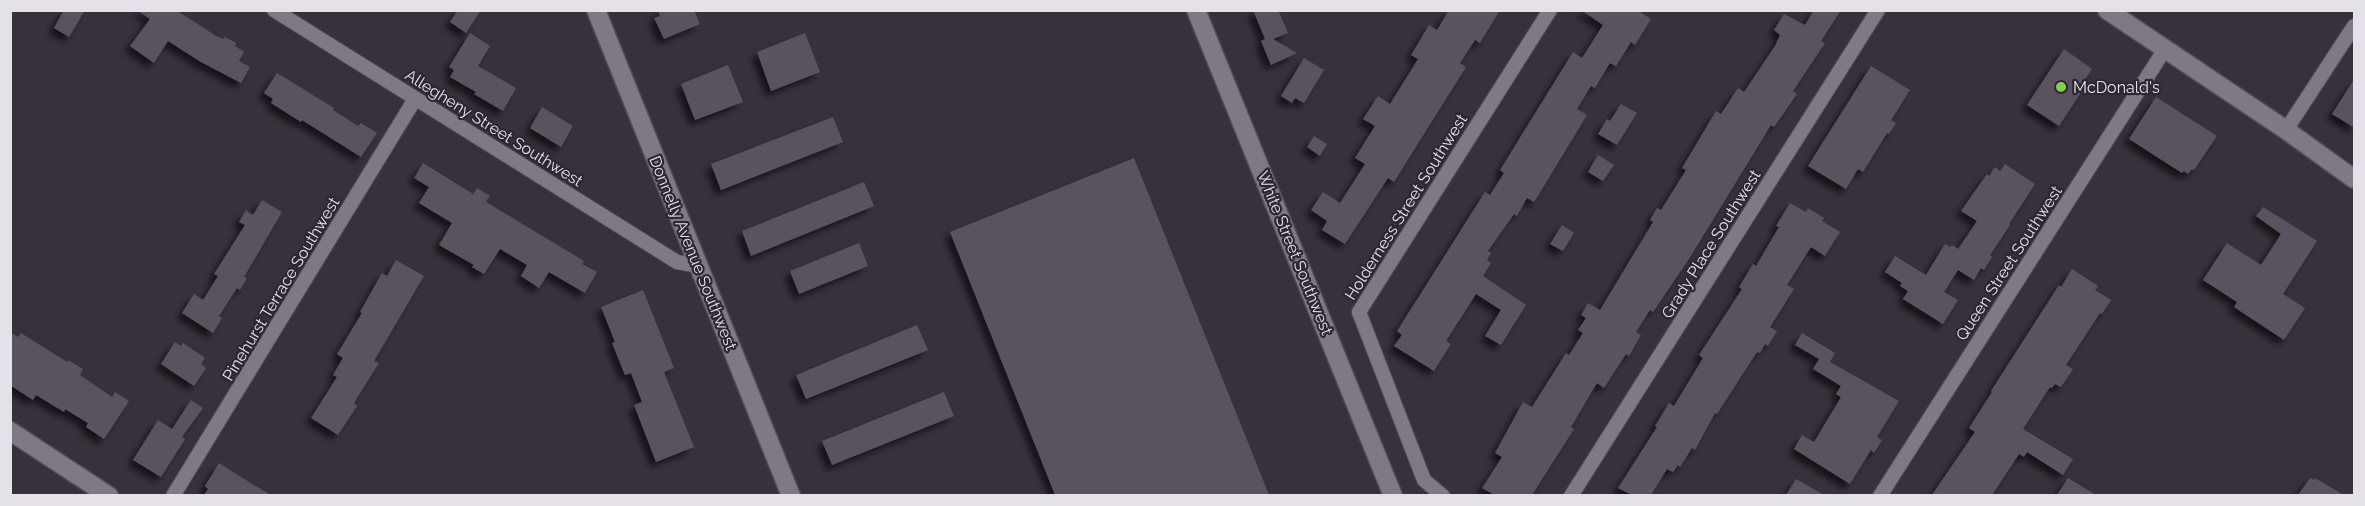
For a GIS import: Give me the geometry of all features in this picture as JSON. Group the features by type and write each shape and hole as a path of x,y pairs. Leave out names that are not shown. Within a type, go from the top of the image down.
{"street":[{"name":"Allegheny Street Southwest","path":"274,10 677,262 699,266"},
{"name":"Donnelly Avenue Southwest","path":"596,10 790,495"},
{"name":"White Street Southwest","path":"1196,10 1394,495"},
{"name":"Holderness Street Southwest","path":"1442,494 1424,480 1359,312 1550,10"},
{"name":"Grady Place Southwest","path":"1571,495 1878,10"},
{"path":"2107,10 2355,179"},
{"path":"2286,130 2355,26"},
{"name":"Queen Street Southwest","path":"1880,495 2165,49"},
{"name":"Pinehurst Terrace Southwest","path":"173,495 416,99"},
{"path":"10,430 109,495"}],"building":[{"path":"64,10 85,10 69,37 54,28"},
{"path":"137,10 176,10 216,36 224,39 225,37 236,43 235,46 244,52 239,61 250,67 241,83 168,41 154,63 130,46 150,19"},
{"path":"458,10 481,10 466,33 450,22"},
{"path":"658,10 694,10 700,24 664,39 654,18 660,16"},
{"path":"1253,10 1278,10 1288,33 1273,39 1297,53 1271,65 1261,41 1265,39"},
{"path":"1449,10 1500,10 1480,43 1475,40 1460,63 1466,67 1394,182 1388,178 1345,244 1322,230 1327,221 1311,210 1323,192 1340,203 1365,164 1355,158 1375,126 1363,119 1378,96 1390,104 1418,59 1411,55 1429,25 1437,30"},
{"path":"1581,10 1637,10 1651,19 1635,45 1631,42 1616,66 1610,63 1595,88 1591,86 1577,109 1587,115 1541,191 1534,202 1527,198 1517,216 1514,214 1488,251 1491,253 1487,260 1491,263 1483,276 1526,305 1501,345 1485,336 1501,310 1476,294 1446,341 1451,344 1434,371 1394,346 1402,335 1397,331 1485,192 1490,195 1504,173 1500,170 1573,52 1582,58 1603,25"},
{"path":"1814,10 1841,10 1821,41 1825,43 1793,91 1797,94 1774,127 1771,125 1689,259 1653,312 1650,310 1636,332 1641,335 1629,356 1626,354 1604,388 1597,383 1571,427 1574,429 1532,495 1494,495 1482,488 1502,457 1495,453 1523,402 1532,407 1566,353 1569,355 1583,333 1578,330 1586,318 1581,315 1588,303 1600,310 1653,222 1650,220 1657,208 1661,210 1686,170 1682,168 1716,111 1721,114 1738,88 1744,92 1775,46 1780,35 1774,30 1784,14 1805,25"},
{"path":"470,33 490,46 478,66 516,88 503,111 450,77 454,70 449,67"},
{"path":"805,33 820,72 771,91 757,52"},
{"name":"McDonald's","path":"2064,49 2092,69 2081,86 2084,88 2059,126 2027,105"},
{"path":"1304,58 1324,70 1304,103 1295,98 1292,103 1281,96"},
{"path":"728,65 743,102 695,120 681,84"},
{"path":"1871,66 1910,90 1891,120 1896,123 1889,134 1887,133 1863,172 1858,169 1846,189 1808,166"},
{"path":"277,73 334,108 333,110 358,126 361,123 377,133 361,157 271,103 273,99 264,93"},
{"path":"2355,78 2355,128 2332,114"},
{"path":"2156,97 2217,136 2194,170 2192,169 2188,174 2184,171 2182,173 2129,139"},
{"path":"1621,104 1637,113 1617,145 1598,134 1607,119 1610,121"},
{"path":"542,107 573,126 561,147 530,128"},
{"path":"833,117 843,142 721,190 711,164"},
{"path":"1314,136 1327,144 1320,156 1307,147"},
{"path":"1598,155 1614,165 1603,181 1588,172"},
{"path":"1134,158 1269,495 1055,495 950,232"},
{"path":"423,163 473,194 477,188 490,196 486,202 584,261 582,264 597,272 585,293 549,272 539,288 521,276 527,265 500,249 484,274 472,267 474,265 439,245 452,223 419,203 429,187 414,178"},
{"path":"2005,164 2035,184 1990,255 1992,257 1984,270 1981,268 1974,280 1958,270 1944,292 1958,300 1943,324 1903,299 1908,291 1900,286 1902,283 1885,272 1895,256 1926,275 1945,244 1958,249 1977,221 1961,211 1987,174 1989,176 1995,167 2000,171"},
{"path":"864,182 874,206 751,256 742,231"},
{"path":"262,200 282,212 244,277 247,278 240,290 237,288 219,316 222,318 213,333 182,313 194,294 203,300 218,276 214,274 245,225 239,222 246,210 253,215"},
{"path":"1790,203 1806,212 1808,208 1824,218 1822,221 1840,232 1825,256 1811,247 1787,285 1794,289 1770,327 1777,331 1768,346 1765,344 1760,353 1757,352 1717,414 1715,413 1695,450 1692,448 1680,467 1678,465 1673,472 1667,469 1651,495 1632,495 1618,488 1657,427 1655,426 1669,403 1674,406 1703,358 1699,355 1742,289 1739,287 1753,264 1756,266"},
{"path":"2263,207 2317,241 2283,294 2305,308 2284,340 2234,307 2237,302 2203,280 2227,243 2261,265 2281,234 2256,216"},
{"path":"1562,225 1574,233 1563,251 1550,244"},
{"path":"859,243 868,266 799,294 790,271"},
{"path":"396,260 424,276 374,361 379,363 354,403 357,406 338,435 311,418 337,377 333,375 343,358 337,354 362,313 360,312 382,273 387,276"},
{"path":"2072,269 2098,286 2095,290 2111,300 2066,365 2073,369 2061,387 2055,384 2052,388 2050,387 2023,429 2073,459 2063,475 2027,452 2024,457 2019,454 1992,495 1932,495 1975,432 1969,428 1991,391 2059,285 2061,287"},
{"path":"643,290 674,368 664,372 694,447 656,462 634,405 642,402 631,373 625,375 601,307"},
{"path":"917,325 928,350 806,399 796,375"},
{"path":"10,332 18,337 21,333 67,362 68,360 83,369 80,375 112,397 115,392 129,401 104,439 86,427 88,423 65,409 64,412 36,395 33,400 10,385"},
{"path":"1802,333 1835,353 1830,362 1899,401 1877,437 1882,440 1874,453 1871,450 1850,484 1794,449 1802,435 1814,442 1841,397 1836,394 1841,386 1813,369 1819,359 1795,345"},
{"path":"175,342 181,346 183,343 205,358 201,364 206,368 194,386 161,364"},
{"path":"944,392 954,416 832,465 822,441"},
{"path":"191,400 203,408 182,437 185,439 161,477 133,460 158,420 172,429"},
{"path":"219,463 271,495 204,495 208,489 205,486"},
{"path":"2068,478 2096,495 2057,495"},
{"path":"2310,478 2314,480 2315,478 2344,495 2298,495"},
{"path":"1796,479 1824,495 1786,495"}],"place":[{"name":"McDonald's","path":"2061,87"}]}
